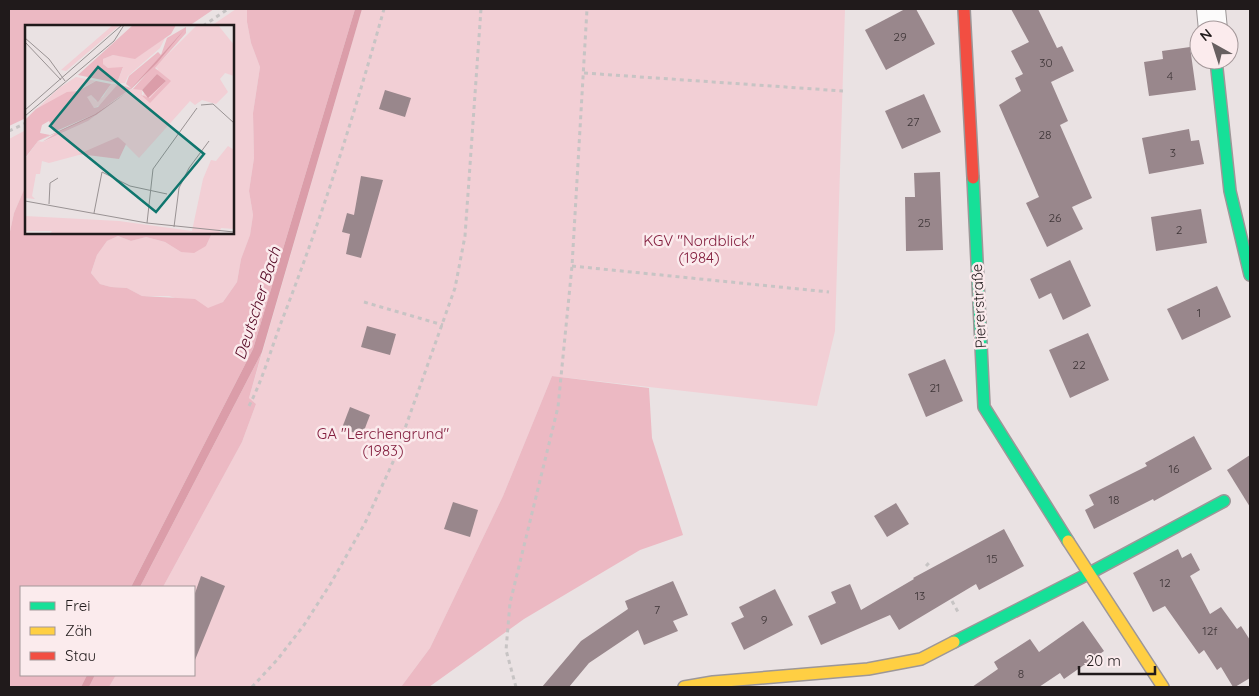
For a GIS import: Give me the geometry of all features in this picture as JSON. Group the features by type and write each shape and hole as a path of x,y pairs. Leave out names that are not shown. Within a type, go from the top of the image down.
{"street":[{"name":"Piererstraße","path":"964,9 984,407 1088,574 1163,687"},
{"path":"1217,70 1230,191 1250,275"},
{"path":"684,687 713,682 868,669 921,659 1088,574 1224,501"}],"path":[{"path":"204,25 228,9"},
{"path":"249,406 259,387 338,164 384,9"},
{"path":"252,687 277,660 304,625 331,583 365,523 393,462 443,324 455,288 465,236 481,9"},
{"path":"516,687 506,650 510,602 558,407 572,266 587,9"},
{"path":"584,73 843,91"},
{"path":"9,132 25,124"},
{"path":"572,266 829,292"},
{"path":"364,302 443,324"}],"green space":[{"path":"236,9 247,9 247,22 251,43 260,67 253,113 254,158 249,191 253,215 250,235 241,259 237,282 223,302 208,309 169,296 142,296 127,288 100,284 91,273 97,255 107,241 118,236 131,241 146,237 165,242 181,252 206,246 212,234 234,234 234,25 212,25"},
{"path":"362,9 845,9 835,331 817,406 552,376 503,496 430,648 401,687 109,687 115,676 195,676 195,586 164,586 242,442 256,404 249,398"},
{"path":"25,131 25,187 14,213 9,236 9,139"}],"shaded area":[{"path":"9,9 214,9 190,25 25,25 25,118 9,126"},
{"path":"247,9 355,9 253,349 132,586 20,586 20,676 86,676 81,687 11,687 9,685 9,236 14,213 25,187 25,234 212,234 206,246 194,253 181,252 165,242 146,237 131,241 118,236 107,241 97,255 91,273 100,284 127,288 142,296 195,299 208,308 223,302 237,282 241,259 250,235 253,215 249,191 254,158 253,113 260,67 251,43 247,22"},
{"path":"355,9 362,9 262,352 141,586 132,586 253,349"},
{"path":"262,352 249,398 256,404 242,442 164,586 141,586"},
{"path":"552,376 649,388 652,438 683,535 640,550 524,619 429,687 401,687 430,648 503,496"},
{"path":"86,676 94,676 89,687 81,687"},
{"path":"94,676 115,676 109,687 89,687"}],"building":[{"path":"905,9 916,9 935,44 886,70 865,30"},
{"path":"1011,9 1038,9 1057,48 1062,46 1074,71 1051,82 1068,121 1060,125 1092,198 1072,207 1083,229 1047,247 1026,203 1039,197 999,105 1021,91 1015,78 1023,74 1011,51 1029,42"},
{"path":"1189,47 1189,70 1193,70 1196,90 1149,96 1144,62 1163,59 1162,51"},
{"path":"385,90 411,98 405,117 379,109"},
{"path":"924,94 941,132 902,149 885,111"},
{"path":"1189,129 1191,141 1199,140 1204,164 1149,174 1142,138"},
{"path":"940,172 943,250 906,251 905,197 915,197 914,173"},
{"path":"361,176 383,180 361,258 346,254 350,234 342,232 347,213 354,215"},
{"path":"1201,209 1207,243 1156,251 1151,217"},
{"path":"1070,260 1091,306 1063,320 1051,293 1039,299 1030,279"},
{"path":"1217,286 1231,317 1182,340 1167,309"},
{"path":"367,326 396,334 390,355 361,347"},
{"path":"1088,333 1109,380 1070,398 1049,350"},
{"path":"945,359 963,401 926,417 908,374"},
{"path":"350,407 370,415 362,436 342,428"},
{"path":"1194,436 1212,469 1154,501 1153,499 1094,529 1085,510 1094,505 1089,495 1147,466 1145,463"},
{"path":"1250,455 1250,507 1227,470"},
{"path":"453,502 478,510 470,537 444,529"},
{"path":"896,503 909,524 887,537 874,516"},
{"path":"1004,529 1024,566 979,590 976,584 899,630 890,615 821,645 808,616 836,603 831,592 850,584 861,610 913,578"},
{"path":"1178,549 1182,558 1191,553 1200,570 1190,576 1210,614 1221,607 1237,629 1241,626 1250,640 1250,678 1235,687 1233,687 1221,667 1217,670 1204,650 1199,654 1165,606 1153,612 1133,573"},
{"path":"201,576 225,586 195,660 195,593"},
{"path":"673,581 688,615 673,621 678,631 644,645 638,630 589,663 569,687 542,687 581,641 628,609 625,601"},
{"path":"775,589 793,625 744,650 731,623 744,617 739,607"},
{"path":"1083,621 1104,651 1064,679 1060,673 1039,687 972,687 998,669 994,662 1030,639 1039,652"}],"traffic: fast":[{"path":"1217,70 1230,191 1250,275"},
{"path":"973,178 984,407 1068,541"},
{"path":"954,642 1088,574 1224,501"}],"traffic: slow":[{"path":"1068,541 1163,687"},
{"path":"684,687 713,682 868,669 921,659 954,642"}],"traffic: jam":[{"path":"964,9 973,178"}],"park label":[{"name":"KGV \"Nordblick\" (1984)","path":"699,250"},
{"name":"GA \"Lerchengrund\" (1983)","path":"383,442"}],"water label":[{"name":"Deutscher Bach","path":"257,303"}]}
